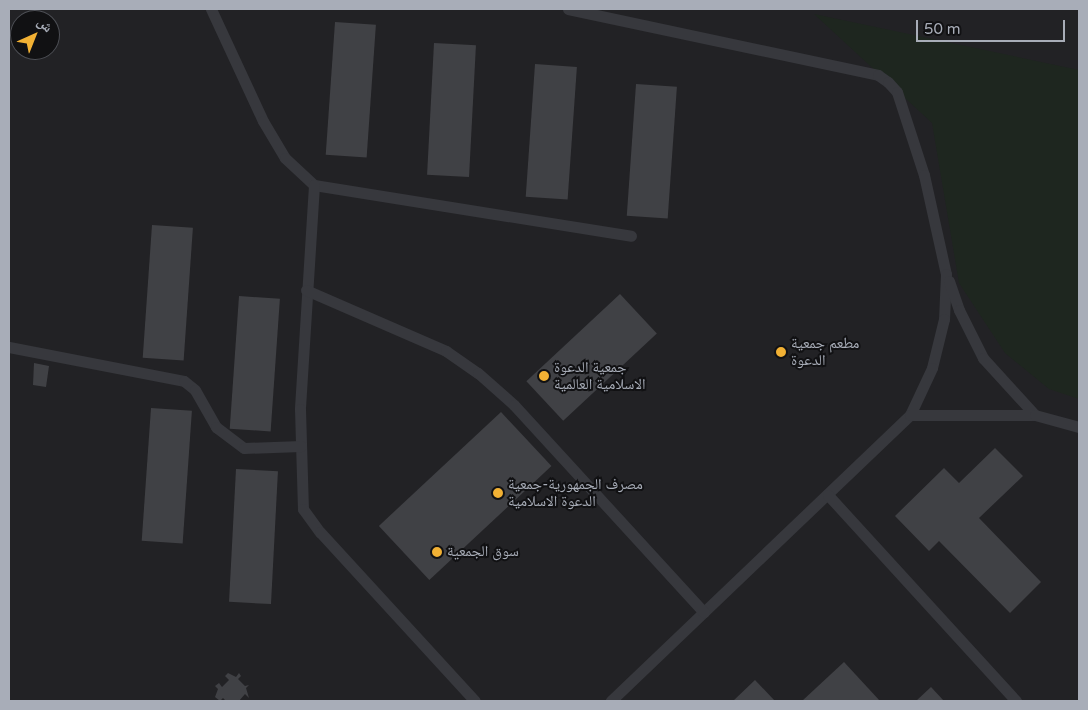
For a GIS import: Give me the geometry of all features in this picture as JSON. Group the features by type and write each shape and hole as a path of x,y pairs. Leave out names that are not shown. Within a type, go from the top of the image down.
{"lane":[{"path":"211,9 263,121 285,158 314,185 631,236"},
{"path":"568,9 878,75 888,82 897,92 924,175 946,274 959,310 983,358 1035,415"},
{"path":"314,185 306,290 301,446 303,509 320,532 475,701"},
{"path":"611,701 910,415 932,368 944,319 946,274"},
{"path":"306,290 446,351 478,373 514,405 704,612"},
{"path":"9,347 184,381 195,390 216,427 244,448 301,446"},
{"path":"910,415 1035,415 1079,426"},
{"path":"828,495 1016,701"}],"shaded area":[{"name":"جمعية الدعوة الاسلامية العالمية","path":"9,9 1079,9 1079,701 9,701"},
{"path":"814,14 1079,70 1079,399 1049,389 1005,353 959,283 932,123"}],"building":[{"path":"335,22 376,25 367,158 326,155"},
{"path":"434,43 476,45 469,177 427,175"},
{"path":"535,64 577,67 568,200 526,197"},
{"path":"636,84 677,87 668,219 627,216"},
{"path":"152,225 193,228 184,361 143,358"},
{"path":"620,294 657,333 563,421 526,381"},
{"path":"239,296 280,299 271,432 230,429"},
{"path":"34,363 49,366 46,387 33,385"},
{"path":"151,408 192,411 183,544 142,541"},
{"path":"501,412 551,466 429,580 379,526"},
{"path":"995,448 1023,476 979,518 1041,582 1010,613 939,541 929,551 895,516 944,468 959,483"},
{"path":"236,469 278,471 271,604 229,602"},
{"path":"844,662 880,701 802,701"},
{"path":"228,673 236,677 239,673 241,676 238,679 245,686 249,685 246,688 249,698 245,694 239,701 226,701 223,698 220,701 215,697 218,689 215,686 219,683 222,687 229,680 225,676"},
{"path":"755,680 775,701 733,701"},
{"path":"931,687 944,701 916,701"}],"place":[{"name":"مطعم جمعية الدعوة","path":"781,352"},
{"name":"جمعية الدعوة الاسلامية العالمية","path":"544,376"},
{"name":"مصرف الجمهورية-جمعية الدعوة الاسلامية","path":"498,493"},
{"name":"سوق الجمعية","path":"437,552"}]}
